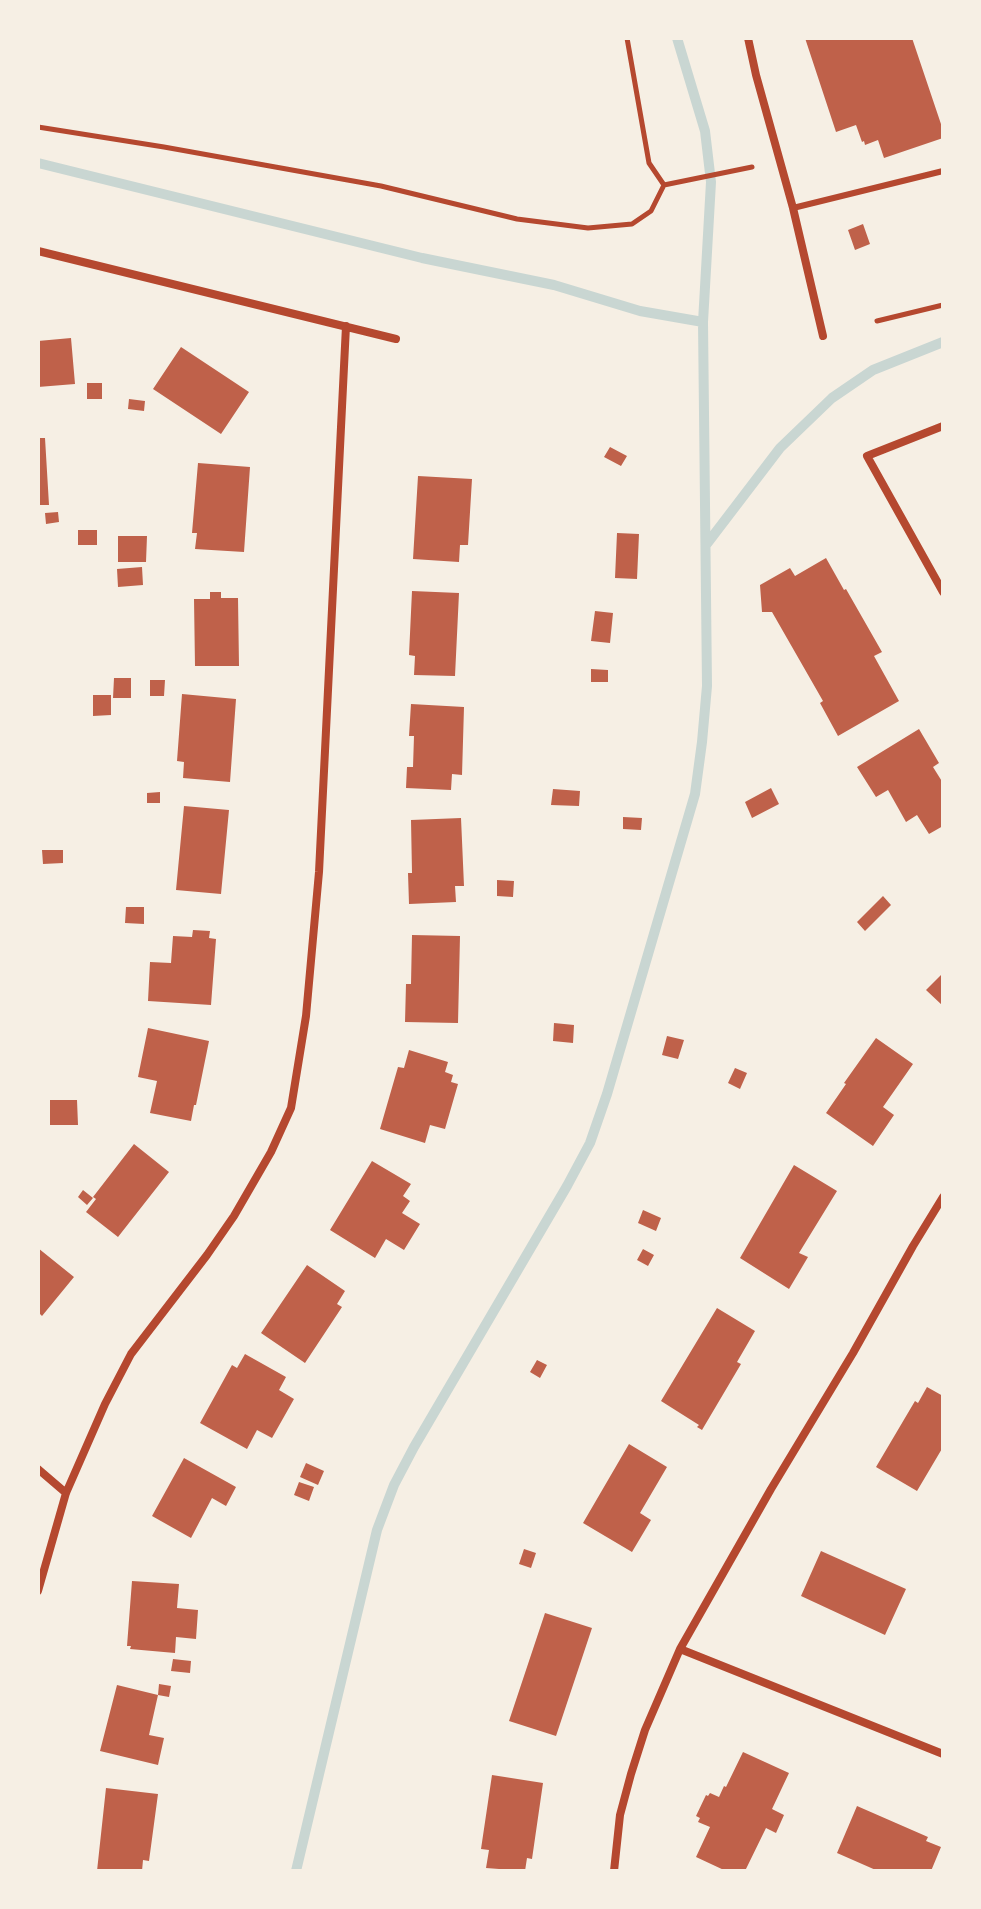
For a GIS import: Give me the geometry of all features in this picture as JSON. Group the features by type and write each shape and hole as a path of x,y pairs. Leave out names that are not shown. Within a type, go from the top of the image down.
{"street":[{"path":"748,38 823,336"},
{"path":"38,251 396,339"},
{"path":"38,1591 66,1493 131,1354 234,1216 271,1152 291,1108 306,1016 319,872 346,326"},
{"path":"943,426 867,456 943,592"},
{"path":"614,1871 620,1815 631,1774 645,1730 680,1649 943,1197"},
{"path":"38,1469 66,1493"},
{"path":"680,1649 943,1754"}],"lane":[{"path":"793,208 943,171"}],"path":[{"path":"627,38 649,163 664,185"},
{"path":"38,127 381,186 517,219 588,228 632,224 651,211 664,185"},
{"path":"664,185 752,167"},
{"path":"877,321 943,305"}],"building":[{"path":"805,38 912,38 943,138 884,158 878,140 865,145 856,125 836,132"},
{"path":"863,224 870,244 855,250 848,230"},
{"path":"71,338 75,384 38,387 38,341"},
{"path":"181,347 249,392 221,434 153,389"},
{"path":"87,383 102,383 102,399 87,399"},
{"path":"129,399 145,401 144,411 128,409"},
{"path":"38,438 45,438 49,505 38,505"},
{"path":"610,447 627,456 621,466 604,457"},
{"path":"198,463 250,467 244,552 195,549 197,533 192,533"},
{"path":"418,476 472,479 468,545 460,545 459,562 413,559"},
{"path":"58,512 59,522 46,524 45,513"},
{"path":"78,530 97,530 97,545 78,545"},
{"path":"617,533 639,534 637,579 615,578"},
{"path":"118,536 147,536 146,562 118,562"},
{"path":"826,558 882,652 874,656 899,701 838,736 820,703 823,701 772,612 762,612 760,585 790,568 795,576"},
{"path":"142,567 143,585 118,587 117,569"},
{"path":"412,591 459,593 455,676 414,675 415,656 409,655"},
{"path":"210,592 221,592 221,598 238,598 239,666 195,666 194,599 210,599"},
{"path":"595,611 613,613 610,643 591,641"},
{"path":"591,669 608,670 608,682 591,682"},
{"path":"114,678 131,678 131,698 113,698"},
{"path":"150,680 165,680 164,696 150,696"},
{"path":"182,694 236,699 230,782 183,778 184,762 177,761"},
{"path":"93,695 111,695 111,715 93,716"},
{"path":"411,704 464,707 462,775 452,774 451,790 406,788 407,767 413,767 414,736 409,736"},
{"path":"919,729 939,763 933,767 943,783 943,826 929,834 917,815 906,822 888,790 876,797 857,767"},
{"path":"771,788 779,804 752,818 745,802"},
{"path":"553,789 580,791 579,806 551,805"},
{"path":"160,792 160,803 147,803 147,793"},
{"path":"184,806 229,810 221,894 176,890"},
{"path":"623,817 642,818 641,830 623,829"},
{"path":"461,818 464,886 455,886 456,902 409,904 411,820"},
{"path":"42,850 63,850 63,863 43,864"},
{"path":"497,880 514,881 513,897 497,896"},
{"path":"883,896 891,905 865,931 857,922"},
{"path":"126,907 144,907 144,924 125,923"},
{"path":"193,930 210,931 209,938 216,939 211,1005 148,1001 150,962 171,963 173,936 192,937"},
{"path":"412,935 460,936 458,1023 405,1022 406,984 411,984"},
{"path":"943,973 943,1006 926,990"},
{"path":"554,1023 574,1025 573,1043 553,1041"},
{"path":"148,1028 209,1041 191,1121 150,1113 157,1081 138,1077"},
{"path":"667,1036 684,1040 678,1059 662,1055"},
{"path":"876,1038 913,1064 883,1107 894,1115 873,1146 826,1113"},
{"path":"409,1050 448,1062 445,1072 453,1075 451,1082 458,1084 445,1129 430,1125 425,1143 380,1129 398,1067 404,1068"},
{"path":"735,1068 747,1073 740,1089 728,1083"},
{"path":"50,1100 77,1100 78,1125 50,1125"},
{"path":"134,1144 169,1172 118,1237 86,1212 96,1199 93,1197"},
{"path":"372,1161 411,1184 403,1196 410,1201 402,1213 420,1224 404,1250 386,1239 375,1258 330,1230"},
{"path":"794,1165 837,1191 799,1253 808,1257 789,1289 740,1258"},
{"path":"83,1190 93,1198 87,1205 78,1197"},
{"path":"643,1210 661,1218 656,1231 638,1223"},
{"path":"38,1248 74,1277 42,1316 38,1312"},
{"path":"643,1249 654,1255 648,1266 637,1260"},
{"path":"307,1265 345,1291 337,1304 342,1307 305,1363 261,1333"},
{"path":"717,1308 755,1331 737,1362 741,1364 702,1430 661,1401"},
{"path":"245,1354 286,1377 279,1390 294,1399 272,1438 257,1430 247,1449 200,1423 232,1365 237,1368"},
{"path":"537,1360 547,1365 540,1378 530,1372"},
{"path":"927,1387 943,1396 943,1447 917,1491 876,1467 915,1401 918,1403"},
{"path":"629,1444 667,1467 640,1513 651,1520 632,1552 583,1523"},
{"path":"184,1458 236,1487 226,1506 212,1498 191,1538 152,1516"},
{"path":"306,1463 324,1471 318,1485 300,1477"},
{"path":"299,1482 314,1487 309,1501 294,1495"},
{"path":"524,1549 536,1553 531,1568 519,1564"},
{"path":"821,1551 906,1589 885,1635 801,1596"},
{"path":"132,1581 179,1584 177,1608 198,1610 196,1639 176,1637 175,1653 130,1649 131,1646 127,1646"},
{"path":"545,1613 592,1628 556,1736 509,1721"},
{"path":"173,1659 191,1661 190,1673 171,1671"},
{"path":"159,1684 171,1686 169,1697 158,1695"},
{"path":"117,1685 158,1695 149,1735 164,1738 158,1765 100,1751"},
{"path":"743,1752 789,1773 772,1809 784,1815 776,1833 766,1828 745,1871 726,1871 696,1857 710,1827 698,1822 700,1818 696,1816 706,1795 710,1793 719,1797"},
{"path":"492,1775 543,1783 532,1859 527,1858 525,1871 486,1868 489,1850 481,1849"},
{"path":"106,1788 158,1794 149,1861 143,1860 142,1871 97,1871"},
{"path":"857,1806 928,1837 926,1841 941,1847 931,1871 878,1871 837,1853"}],"waterway":[{"path":"677,38 705,131 711,182 703,322"},
{"path":"38,163 422,258 554,285 640,311 703,322 707,686 695,794 590,1143 414,1447 394,1485 377,1530 296,1871"},
{"path":"706,545 780,448 832,398 873,370 943,342"}]}
